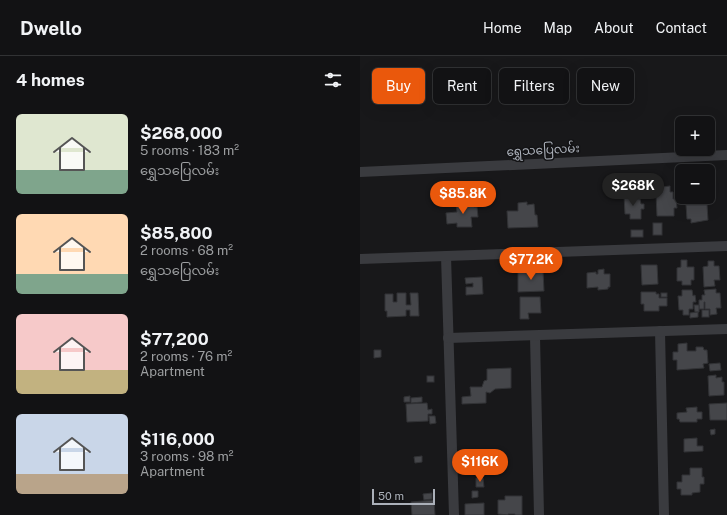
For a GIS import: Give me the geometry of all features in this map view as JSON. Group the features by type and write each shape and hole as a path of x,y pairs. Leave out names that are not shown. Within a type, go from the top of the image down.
{"street":[{"name":"ရွှေသပြေလမ်း","path":"360,172 727,155"},
{"path":"360,259 727,246"},
{"path":"446,256 454,515"},
{"path":"448,338 727,329"},
{"path":"660,331 664,515"},
{"path":"534,336 539,515"}],"building":[{"path":"670,186 670,192 673,192 673,199 675,199 677,208 674,208 674,216 657,216 656,193 662,193 662,187"},
{"path":"634,194 634,199 640,199 641,204 644,204 644,209 641,209 641,219 630,219 630,214 625,214 624,195"},
{"path":"466,201 467,205 474,205 474,207 477,207 478,217 471,217 472,227 457,227 457,223 447,224 446,213 457,212 456,202"},
{"path":"527,202 527,205 534,204 538,227 508,228 507,211 518,211 518,203"},
{"path":"686,205 707,205 708,220 691,223 691,219 687,219"},
{"path":"653,223 662,223 662,235 653,235"},
{"path":"631,230 643,230 643,237 631,237"},
{"path":"681,260 687,260 687,267 694,267 694,280 691,280 691,285 682,285 682,281 677,281 677,268 681,267"},
{"path":"708,261 714,261 714,266 719,266 720,280 714,280 715,286 704,287 703,267 708,266"},
{"path":"641,265 657,265 658,284 642,285"},
{"path":"527,266 534,266 534,272 543,271 544,291 518,292 518,272 527,272"},
{"path":"604,269 604,274 610,274 610,287 608,287 608,289 598,290 598,287 587,288 587,273 596,272 596,274 598,274 598,270"},
{"path":"482,277 483,294 466,295 466,287 473,287 473,283 466,284 465,278"},
{"path":"716,289 716,293 720,293 721,308 716,308 717,314 710,315 710,309 705,309 705,302 704,309 699,309 699,300 702,300 702,295 705,295 704,290"},
{"path":"682,290 692,290 693,296 695,295 696,302 693,302 693,309 689,309 689,315 683,315 683,310 679,310 678,296 682,296"},
{"path":"641,292 656,292 656,294 659,294 659,298 667,298 667,306 659,306 659,311 644,311 644,304 641,304"},
{"path":"397,293 406,293 406,305 411,305 410,293 418,293 419,316 410,316 410,310 406,310 406,316 387,317 387,311 385,311 385,294 393,294 393,302 397,302"},
{"path":"661,293 667,293 667,297 661,297"},
{"path":"520,297 540,297 541,313 528,313 529,319 520,319"},
{"path":"694,305 699,305 699,312 695,312"},
{"path":"702,310 709,310 709,317 702,317"},
{"path":"698,312 698,317 690,318 690,313"},
{"path":"687,343 687,351 696,351 696,347 703,347 704,350 707,350 708,363 703,364 704,368 677,370 677,360 673,360 673,352 678,352 678,344"},
{"path":"374,350 381,350 381,357 374,358"},
{"path":"720,363 721,370 710,371 709,364"},
{"path":"511,368 511,388 495,389 490,393 486,392 486,403 462,404 462,397 471,396 470,387 482,387 484,381 487,380 487,369"},
{"path":"716,375 716,378 722,377 722,382 724,382 724,395 709,396 708,376"},
{"path":"427,376 434,376 434,382 427,382"},
{"path":"410,396 410,402 404,402 404,397"},
{"path":"422,397 422,402 411,403 411,398"},
{"path":"427,403 428,410 432,409 432,414 428,414 428,421 407,422 406,404"},
{"path":"727,403 727,420 710,420 709,404"},
{"path":"697,407 697,412 702,412 702,419 697,419 697,422 680,422 679,419 677,419 677,413 687,412 686,408"},
{"path":"429,416 435,416 436,423 430,424"},
{"path":"715,429 715,434 711,435 710,430"},
{"path":"697,438 697,446 703,446 703,451 684,452 684,439"},
{"path":"422,456 422,462 415,463 414,457"},
{"path":"690,468 702,468 704,484 700,484 700,492 692,493 692,495 681,495 681,489 677,489 677,482 682,482 682,475 690,475"},
{"path":"476,478 483,478 484,487 476,487"},
{"path":"472,491 478,491 478,497 472,498"},
{"path":"432,493 432,499 424,500 423,494"},
{"path":"505,496 522,496 522,515 498,514 498,500 505,500"},
{"path":"434,500 435,515 412,515 411,502"},
{"path":"484,503 484,515 465,515 465,504"}]}
